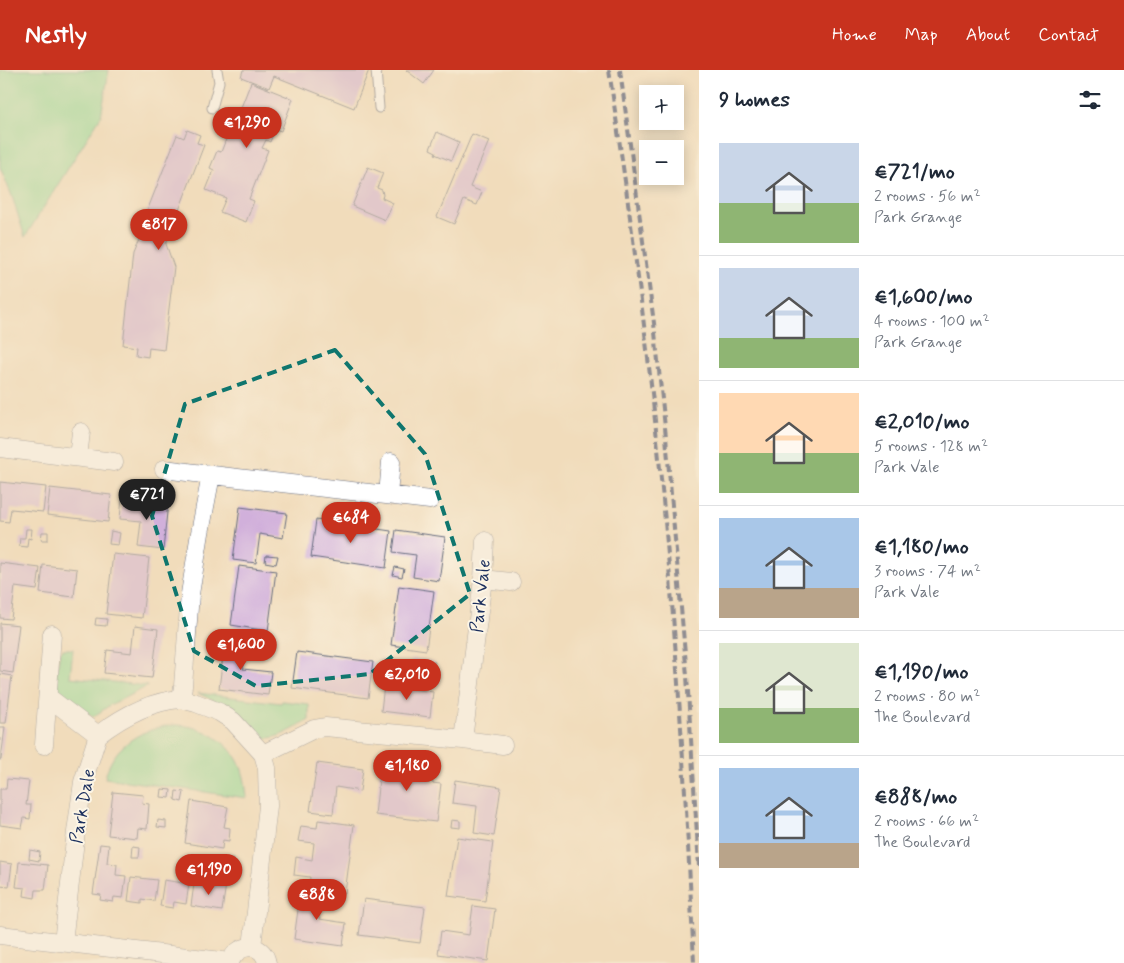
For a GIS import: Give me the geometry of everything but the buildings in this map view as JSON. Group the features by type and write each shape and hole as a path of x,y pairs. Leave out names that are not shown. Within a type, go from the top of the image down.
{"street":[{"path":"78,457 81,432"},
{"path":"0,448 114,462"},
{"path":"388,495 391,462"},
{"path":"164,469 430,500"},
{"path":"181,699 190,594 211,475"},
{"name":"Park Vale","path":"464,740 483,579 485,541"},
{"path":"483,579 511,582"},
{"path":"44,745 52,634"},
{"path":"48,697 98,736 116,722 134,712 152,704 181,699 219,712 233,722 263,754 267,768 268,806 252,948"},
{"path":"263,754 314,729 325,727 502,745"},
{"name":"Park Dale","path":"63,942 83,782 98,736"},
{"path":"0,935 230,963 232,957 242,948 256,948 262,953 266,963"}],"lane":[{"path":"212,108 219,82 217,70"},
{"path":"376,70 379,108"}],"highlighted area":[{"path":"335,350 425,454 470,594 370,674 256,686 194,651 152,516 185,404"}],"green space":[{"path":"0,70 109,70 101,116 25,237 12,196 0,167"},
{"path":"63,649 73,649 70,677 148,686 110,705 93,717 56,687 55,680 60,652"},
{"path":"198,693 281,703 282,701 309,704 309,720 294,729 271,738 266,738 258,734 232,712"},
{"path":"175,725 196,728 206,732 216,737 232,752 242,770 247,798 105,778 115,756 131,740 152,729"}],"railway":[{"path":"609,70 630,215 654,410 671,585 688,837 694,963"},
{"path":"620,70 654,323 666,437 687,676 699,866"}]}
